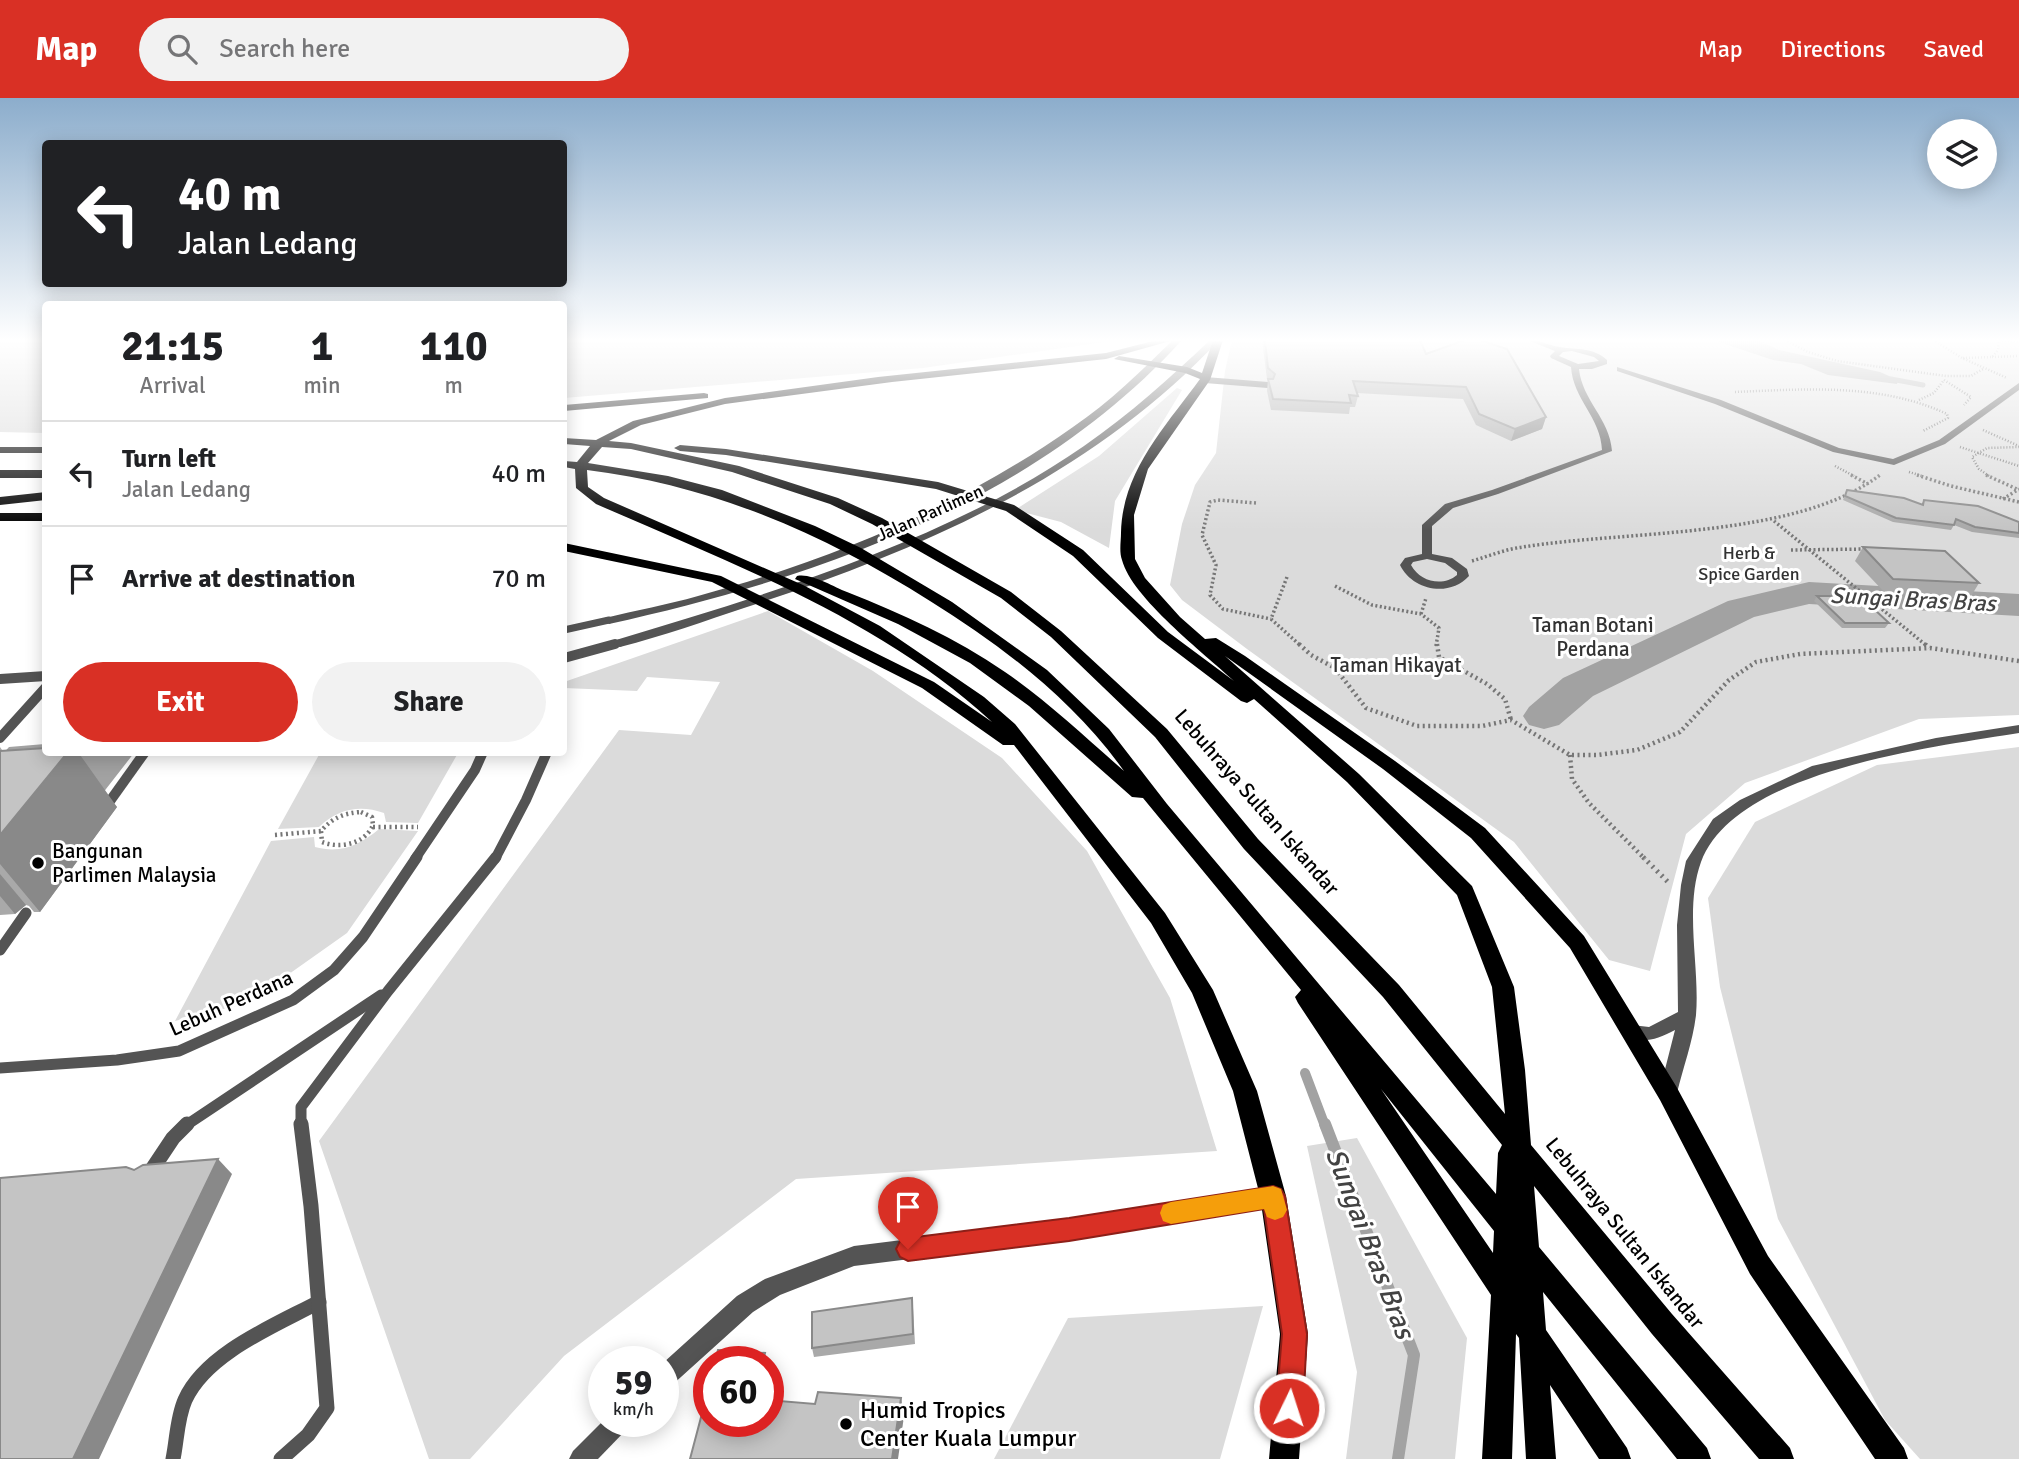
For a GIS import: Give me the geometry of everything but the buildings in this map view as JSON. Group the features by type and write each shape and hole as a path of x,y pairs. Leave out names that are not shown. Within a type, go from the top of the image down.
{"main road":[{"path":"567,408 616,404"},
{"path":"718,404 653,418 610,435 594,446 579,469 582,488 600,501 798,588 875,629 978,700 1009,728 1033,756 1158,918 1202,990 1245,1091 1273,1196 1294,1334 1284,1459"},
{"path":"1187,404 1142,469 1128,514 1128,559 1139,580 1175,620 1353,778 1465,891 1503,987 1514,1070 1541,1459"},
{"name":"Lebuhraya Sultan Iskandar","path":"567,441 631,446 735,469 834,500 877,521 1006,596 1056,634 1161,733 1251,844 1391,991 1662,1324 1779,1459"},
{"path":"631,446 726,452 938,486 1010,508 1078,552 1163,635 1353,778"},
{"path":"0,450 42,450"},
{"path":"567,464 674,481 769,509 818,530 911,582 998,638 1048,677 1096,724 1167,818 1252,915 1696,1459"},
{"path":"0,474 42,474"},
{"path":"0,501 42,496"},
{"path":"0,517 42,517"},
{"path":"567,548 716,579 928,685 1033,756"},
{"path":"719,552 795,576 879,610 939,639 998,674 1039,705 1167,818"},
{"path":"1175,620 1240,659 1389,765 1478,833 1577,942 1668,1093 1759,1265 1893,1459"},
{"path":"1252,915 1616,1459"},
{"path":"1497,1459 1514,1070"}],"street":[{"name":"Jalan Parlimen","path":"609,620 718,594 838,554 933,514 1028,463 1088,423 1110,404"},
{"name":"Jalan Parlimen","path":"620,643 847,569 947,527 1054,470 1116,430 1147,404"},
{"path":"1427,556 1427,525 1449,506 1607,451 1608,436 1589,404"},
{"path":"1722,404 1836,450 1894,462 1942,442 1995,404"},
{"path":"1088,423 1116,430"},
{"path":"1427,556 1447,560 1458,566 1463,571 1460,581 1441,585 1422,581 1409,574 1405,565 1416,557 1427,556"},
{"path":"645,612 659,631"},
{"path":"1668,1093 1687,1016 1685,937 1694,861 1718,822 1745,803 1817,769 1936,741 2019,729"},
{"path":"1632,1032 1651,1034 1687,1016"},
{"path":"679,1364 745,1304 773,1287 854,1256 1069,1229 1273,1196"},
{"path":"581,1459 602,1437"}],"lane":[{"path":"567,629 609,620"},
{"path":"567,657 620,643"},
{"path":"0,679 42,676"},
{"path":"0,738 42,691"},
{"path":"105,807 142,756"},
{"name":"Lebuh Perdana","path":"0,1068 117,1060 179,1051 293,1000 334,970 363,937 475,770 481,756"},
{"path":"281,1459 308,1435 327,1408 301,1107 388,991 494,860 526,800 545,756"},
{"path":"0,950 26,913"},
{"path":"149,1176 173,1138 190,1121 388,991"},
{"path":"173,1459 185,1400 195,1383 213,1363 318,1302"}],"path":[{"path":"1923,431 1948,418 1926,404"},
{"path":"1959,410 1965,404"},
{"path":"1941,411 1950,410"},
{"path":"1942,442 2019,466"},
{"path":"2019,447 1988,448 1976,452 1972,457 1983,473 2019,489"},
{"path":"1894,462 1909,472 2002,500 2019,502"},
{"path":"1458,566 1521,547 1773,520 1842,497 1868,484"},
{"path":"2002,500 2019,489"},
{"path":"1256,503 1218,500 1210,502 1202,535 1216,565 1210,595 1223,609 1271,619 1311,655 1335,668 1366,708 1417,726 1482,726 1511,720 1570,755 1637,750 1679,732 1730,680 1756,662 1800,654 1930,648 2019,662"},
{"path":"1773,520 1930,648"},
{"path":"1791,550 1869,549"},
{"path":"1271,619 1287,577"},
{"path":"1335,586 1371,605 1421,614 1439,628 1436,648 1439,657 1487,684 1505,699 1511,720"},
{"path":"1570,755 1572,779 1590,803 1688,901"},
{"path":"275,835 321,831 330,821 353,812 372,817 373,827"},
{"path":"321,831 322,842 334,846 353,843 373,827 437,827"}],"green space":[{"path":"0,404 42,404 42,433 0,432"},
{"path":"1159,404 1174,404 1115,501 1109,548 1061,522 1015,510 1099,456"},
{"name":"Taman Botani Perdana","path":"1221,404 2019,404 2019,715 1919,719 1745,783 1686,834 1650,971 1609,960 1514,842 1247,649 1182,600 1170,585 1182,524 1195,485 1216,453"},
{"path":"768,611 873,671 1002,758 1087,851 1170,998 1217,1151 796,1179 564,1356 470,1459 429,1459 319,1141 619,730 691,735 720,682 647,677 637,691 567,688 567,681"},
{"path":"2019,747 2019,1459 1920,1459 1885,1420 1778,1219 1720,987 1708,898 1755,822 1877,765"},
{"path":"318,756 456,756 418,823 386,822 384,813 358,809 341,812 319,827 278,829"},
{"path":"379,829 418,831 347,933 248,1003 175,1021 271,841 314,837 315,847 342,849 365,840"},
{"path":"1357,1138 1467,1338 1455,1459 1346,1459 1357,1372 1307,1146"},
{"path":"1263,1306 1220,1459 994,1459 1068,1318"}],"shaded area":[{"path":"42,744 42,756 132,756 92,807 0,757 9,747"}],"waterway":[{"name":"Sungai Bras Bras","path":"1544,716 1578,687 1741,609 1809,593 2019,605"},
{"name":"Sungai Bras Bras","path":"1305,1073 1325,1126"},
{"name":"Sungai Bras Bras","path":"1325,1124 1414,1355 1398,1459"}],"slow traffic":[{"path":"1171,1213 1273,1196 1275,1210"}],"place":[{"name":"Bangunan Parlimen Malaysia","path":"38,863"},
{"name":"Humid Tropics Center Kuala Lumpur","path":"846,1424"}],"route":[{"path":"908,1249 1069,1229 1273,1196 1294,1334 1289,1408"}],"park label":[{"name":"Herb & Spice Garden","path":"1749,563"},
{"name":"Taman Hikayat","path":"1396,665"}]}
